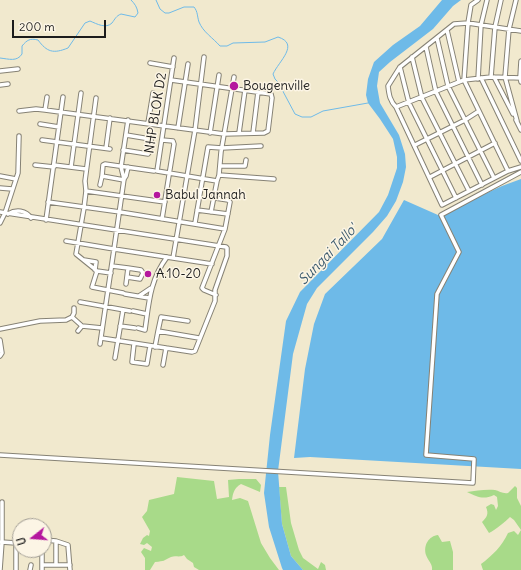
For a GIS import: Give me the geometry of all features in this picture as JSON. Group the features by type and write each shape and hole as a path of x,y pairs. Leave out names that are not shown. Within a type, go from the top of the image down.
{"street":[{"path":"478,0 471,5 468,23 464,80 495,143 514,176"},
{"path":"488,0 482,25 479,79 521,161"},
{"path":"501,0 495,27 493,77 521,130"},
{"path":"516,0 509,29 505,77 517,121"},
{"path":"521,31 468,23 454,24 400,67 388,86 389,96 392,103 396,107 415,145 442,205 494,178 521,167"},
{"path":"447,30 459,82"},
{"path":"437,38 448,86 494,178"},
{"path":"426,46 436,92 482,185"},
{"path":"173,258 195,130 204,57"},
{"path":"412,57 422,98 469,191"},
{"name":"NHP BLOK D2","path":"155,171 162,140 174,58"},
{"path":"396,107 422,98 464,80 493,77 521,79 521,61"},
{"path":"150,63 173,67"},
{"path":"178,128 188,64"},
{"path":"400,67 409,103 456,198"},
{"path":"0,71 18,69"},
{"path":"210,133 219,75"},
{"path":"212,212 234,77"},
{"path":"19,111 36,109 45,110 128,120 210,133 239,134 264,132 268,130 272,98 271,94 171,80"},
{"path":"0,85 8,84"},
{"path":"239,134 245,90"},
{"path":"253,133 258,92"},
{"path":"71,167 82,93"},
{"path":"148,123 153,94"},
{"path":"46,220 63,97"},
{"path":"45,110 47,98"},
{"path":"96,98 84,186 86,191 84,208 76,254 96,270 111,273"},
{"path":"415,145 452,125 465,120 479,111"},
{"path":"42,140 108,149 110,118"},
{"path":"100,344 122,196 124,179 121,166 128,120"},
{"path":"40,124 59,127"},
{"path":"123,150 148,154 150,152 150,139 126,135"},
{"path":"0,223 7,213 12,189 19,171 19,136"},
{"path":"162,140 173,141 174,144 162,219"},
{"path":"430,177 495,143"},
{"path":"195,224 208,147 222,148 261,146"},
{"path":"220,166 245,166 246,160"},
{"path":"100,185 104,164 170,174 187,175 202,180 217,182"},
{"path":"34,165 86,169"},
{"path":"124,179 126,177 128,167"},
{"path":"0,455 473,483 474,459 426,455 437,294 459,252 441,215 521,172"},
{"path":"219,175 274,179"},
{"path":"0,176 16,179"},
{"path":"102,176 124,179"},
{"path":"0,188 12,189"},
{"path":"86,191 165,202"},
{"path":"214,198 230,201 225,230 220,246 202,288 216,295"},
{"path":"48,202 180,221 225,230"},
{"path":"197,210 228,214"},
{"path":"0,212 226,247 228,252 216,288 215,301 194,352 101,338"},
{"path":"66,241 212,264"},
{"path":"160,256 162,265"},
{"path":"120,326 145,330 151,288 162,265 168,257"},
{"path":"82,260 96,262 96,270 92,287"},
{"path":"112,266 141,270 143,273 140,279 127,277"},
{"path":"126,284 128,268"},
{"path":"86,287 149,298"},
{"path":"138,296 151,288"},
{"path":"80,302 147,314"},
{"path":"72,317 74,308"},
{"path":"116,358 123,310"},
{"path":"72,317 82,326 102,328"},
{"path":"0,329 35,321 63,320 72,317"},
{"path":"156,347 159,317 188,321"},
{"path":"78,331 82,326"},
{"path":"158,331 199,338"},
{"path":"0,340 2,353 0,356"},
{"path":"134,344 132,362 147,364 150,346"},
{"path":"163,366 166,348"},
{"path":"0,570 2,502"},
{"path":"52,541 68,545 70,570"},
{"path":"56,541 56,564"},
{"path":"1,542 16,543 16,570"},
{"path":"42,558 42,570"},
{"path":"30,570 31,565"},
{"path":"42,565 70,565"}],"green space":[{"path":"177,477 214,481 217,499 229,497 228,480 256,479 261,485 260,492 241,484 234,491 232,500 240,498 248,501 261,543 279,570 199,570 194,567 193,563 184,555 173,556 164,561 155,562 150,570 145,570 145,558 141,552 144,548 151,551 152,547 147,543 144,545 140,544 143,538 147,535 149,536 150,531 142,517 147,511 149,500 174,494"},
{"path":"515,486 517,488 517,498 521,506 521,530 510,517 489,533 482,522 487,515 486,507 491,504 494,505 496,510 498,506 497,497 494,495 480,497 467,492 495,490 508,493"},
{"path":"279,487 286,487 291,523 303,558 318,569 321,562 325,565 326,570 303,570 291,556 282,524"},
{"path":"521,530 521,570 483,570 481,564 489,558 503,542 508,533 514,531 518,535"},
{"path":"438,535 442,542 450,541 453,552 453,570 432,570 425,548 429,539"}],"water":[{"path":"442,0 461,0 453,6 433,29 379,72 377,86 380,103 399,135 405,154 406,167 403,182 396,201 387,216 373,232 317,288 307,304 293,354 278,471 282,524 291,556 303,570 283,570 269,527 264,493 270,435 286,321 300,292 379,212 388,195 397,168 397,157 393,139 368,103 366,95 368,79 374,62 393,45 420,26"},
{"path":"521,179 521,469 310,457 294,458 305,369 314,324 325,294 382,239 404,200 438,215"}],"waterway":[{"path":"0,58 15,59 20,57 22,54 22,46 31,39 38,40 44,47 51,51 58,51 68,48 85,23 90,21 107,26 121,14 135,17 138,11 131,0"},
{"path":"156,0 160,9 165,13 169,13 184,7 194,7 201,26 220,46 227,46 233,43 265,42 278,37 284,40 288,48 273,74 295,114 302,117 311,117 323,111 368,103"}],"place":[{"name":"Bougenville","path":"234,86"},
{"name":"Babul Jannah","path":"157,195"},
{"name":"A.10-20","path":"148,274"}],"water label":[{"name":"Sungai Tallo'","path":"328,255"}]}
